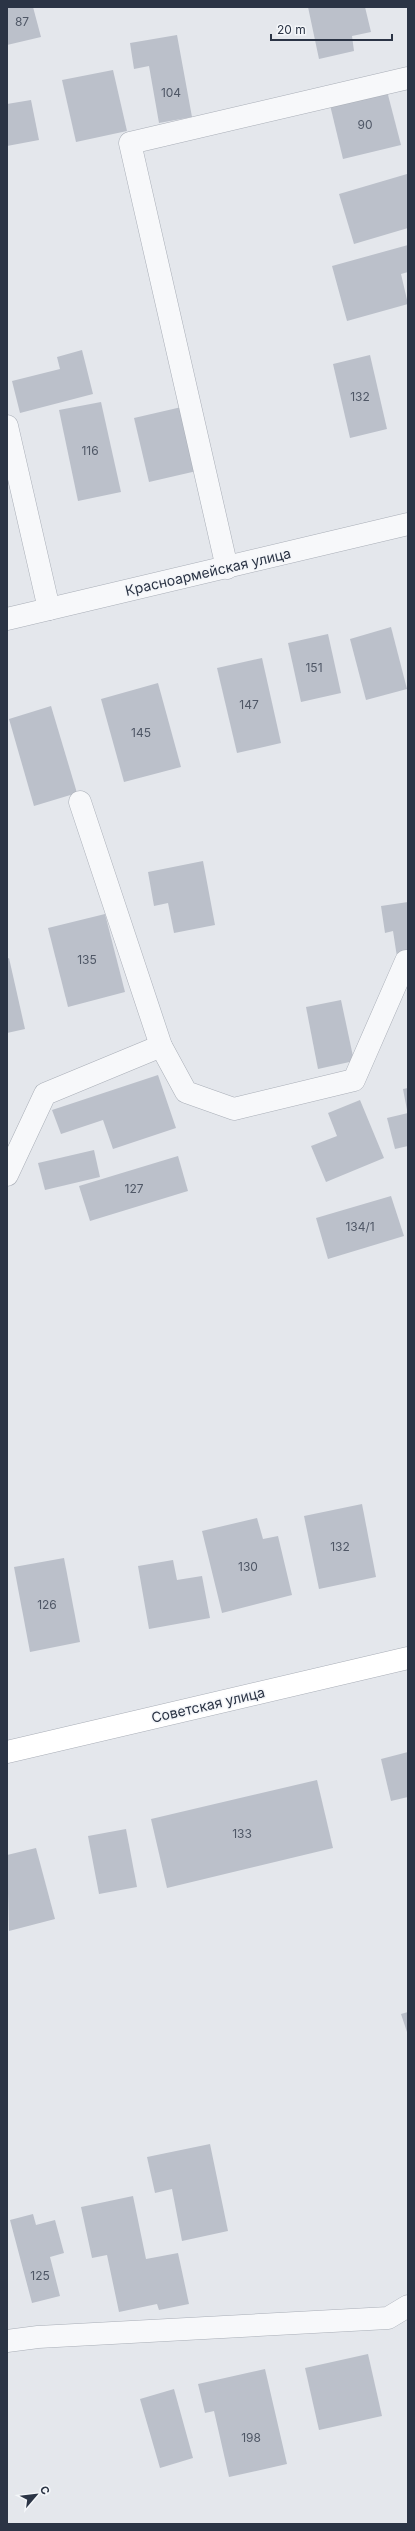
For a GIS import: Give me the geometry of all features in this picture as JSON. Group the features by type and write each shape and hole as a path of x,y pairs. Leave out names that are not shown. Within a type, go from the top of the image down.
{"main road":[{"name":"Советская улица","path":"7,1752 408,1658"}],"street":[{"path":"227,568 130,143 408,78"},
{"path":"7,426 49,609"},
{"name":"Красноармейская улица","path":"7,619 408,524"},
{"path":"80,802 161,1046 186,1092 234,1109 354,1080 406,961 408,961"},
{"path":"7,1175 45,1094 161,1046"},
{"path":"7,2341 46,2337 388,2318 408,2306"}],"building":[{"path":"7,7 33,7 41,37 7,45"},
{"path":"308,7 365,7 371,32 352,36 354,51 319,59"},
{"path":"177,35 192,117 159,123 149,66 134,69 130,43"},
{"path":"113,70 127,131 76,142 62,80"},
{"path":"387,91 401,145 343,159 330,105"},
{"path":"31,100 39,140 7,146 7,104"},
{"path":"407,174 408,228 354,244 339,194"},
{"path":"408,245 408,272 401,274 408,304 347,321 332,266"},
{"path":"82,350 93,394 20,413 12,381 60,369 57,357"},
{"path":"370,355 387,429 350,438 333,364"},
{"path":"101,402 121,492 78,501 59,410"},
{"path":"186,406 201,470 149,482 134,418"},
{"path":"391,627 407,689 366,700 350,639"},
{"path":"328,634 341,693 301,702 288,643"},
{"path":"262,658 281,743 237,753 217,668"},
{"path":"158,683 181,767 124,782 101,699"},
{"path":"51,706 77,793 34,806 9,719"},
{"path":"203,861 215,925 174,933 168,903 154,906 148,872"},
{"path":"408,902 408,955 397,957 393,931 385,933 381,906"},
{"path":"105,914 125,992 68,1007 48,928"},
{"path":"9,958 25,1029 7,1033 7,959"},
{"path":"341,1000 354,1061 318,1069 306,1007"},
{"path":"158,1075 176,1128 113,1149 103,1120 61,1134 52,1110"},
{"path":"408,1088 408,1110 407,1110 403,1089"},
{"path":"360,1100 384,1158 326,1182 311,1146 337,1136 328,1113"},
{"path":"408,1113 408,1146 395,1149 387,1118"},
{"path":"94,1150 100,1177 45,1190 38,1163"},
{"path":"178,1156 188,1191 90,1221 79,1186"},
{"path":"391,1196 404,1236 328,1259 316,1218"},
{"path":"362,1504 376,1577 319,1589 304,1516"},
{"path":"257,1518 263,1539 278,1536 292,1595 222,1613 202,1531"},
{"path":"64,1558 80,1642 30,1652 14,1567"},
{"path":"173,1560 177,1580 202,1576 210,1618 149,1629 138,1566"},
{"path":"408,1752 408,1797 391,1801 381,1759"},
{"path":"317,1780 333,1848 167,1888 151,1819"},
{"path":"126,1829 137,1887 99,1894 88,1836"},
{"path":"36,1848 55,1919 9,1931 7,1855"},
{"path":"408,2012 408,2035 401,2014"},
{"path":"210,2144 228,2231 182,2241 172,2189 155,2193 147,2157"},
{"path":"133,2196 146,2259 178,2253 189,2304 159,2310 157,2304 119,2312 107,2255 92,2258 81,2207"},
{"path":"33,2214 36,2225 55,2220 64,2253 50,2257 60,2296 32,2303 10,2220"},
{"path":"368,2354 382,2416 319,2430 305,2368"},
{"path":"265,2369 287,2464 229,2477 214,2411 205,2413 198,2384"},
{"path":"174,2389 193,2458 160,2468 140,2399"}]}
